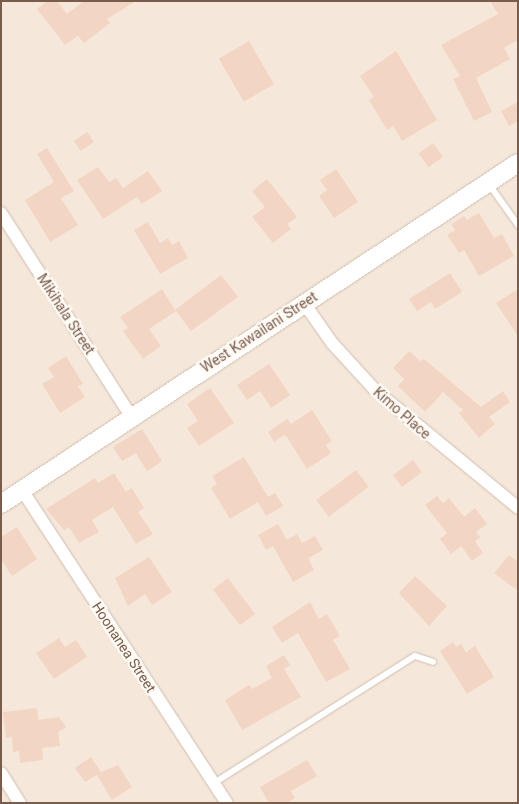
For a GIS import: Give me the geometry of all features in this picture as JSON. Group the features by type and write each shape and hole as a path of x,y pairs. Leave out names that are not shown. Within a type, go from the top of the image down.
{"street":[{"name":"West Kawailani Street","path":"1,504 131,416 518,163"},
{"name":"Mikihala Street","path":"1,213 131,416"},
{"name":"Kimo Place","path":"304,303 361,377 408,420 518,508"},
{"name":"Hoonanea Street","path":"22,490 226,803"},
{"path":"1,773 20,803"}],"lane":[{"path":"488,182 518,226"},
{"path":"214,783 415,656 433,662"}],"shaded area":[{"path":"1,1 518,1 518,803 1,803"}],"building":[{"path":"47,1 57,1 67,14 84,1 136,1 107,19 110,23 84,43 78,36 65,45 37,9"},
{"path":"490,1 518,1 518,40 504,48 510,59 476,78 492,112 474,121 453,79 460,76 441,45 498,14"},
{"path":"249,41 274,84 244,102 219,58"},
{"path":"396,51 437,120 402,141 393,126 387,130 369,100 374,97 360,76"},
{"path":"518,102 518,121 509,126 501,111"},
{"path":"87,132 94,142 81,151 74,141"},
{"path":"433,143 443,157 428,167 418,154"},
{"path":"47,148 74,191 61,198 78,225 50,242 25,200 54,182 37,154"},
{"path":"98,167 109,182 116,178 123,188 148,171 162,191 142,204 137,197 103,219 77,180"},
{"path":"336,169 358,202 334,218 319,196 327,190 320,180"},
{"path":"267,179 297,217 287,224 291,229 273,243 252,217 265,207 252,191"},
{"path":"479,213 494,238 502,234 514,256 479,276 464,250 459,253 447,235 455,230 451,224 464,216 467,220"},
{"path":"148,222 160,243 168,238 172,245 179,241 188,258 160,274 134,230"},
{"path":"450,273 462,292 435,309 431,302 417,311 409,299"},
{"path":"221,275 238,297 191,331 176,311 149,329 161,346 143,359 123,331 128,328 120,317 162,289 175,310"},
{"path":"518,289 518,336 496,303"},
{"path":"409,351 420,361 424,359 481,407 503,391 510,402 489,417 495,424 479,438 459,413 463,410 443,392 425,412 398,386 404,379 393,368"},
{"path":"66,356 83,384 78,386 85,397 60,413 42,384 54,377 48,368"},
{"path":"269,364 290,395 271,408 260,391 247,400 237,385"},
{"path":"210,388 234,423 199,446 187,428 198,421 187,404"},
{"path":"312,410 332,441 326,445 331,453 307,469 287,437 284,435 274,442 268,432 287,419 291,424"},
{"path":"142,429 162,461 147,471 136,453 122,461 113,447"},
{"path":"244,457 268,497 275,493 283,506 266,516 258,502 230,519 211,488 217,484 212,476"},
{"path":"413,460 422,472 402,487 393,475"},
{"path":"356,470 369,487 329,517 316,500"},
{"path":"114,473 126,492 132,488 144,508 138,512 153,534 136,544 113,507 92,520 99,532 79,543 69,527 64,530 46,509 95,478 98,483"},
{"path":"437,496 443,503 449,498 464,517 475,508 487,524 476,532 481,537 475,541 483,553 472,561 461,546 451,554 440,539 447,533 425,505"},
{"path":"278,524 287,540 297,534 302,543 315,536 323,550 308,558 314,570 293,582 273,546 266,550 258,535"},
{"path":"17,527 37,559 12,576 1,559 1,537"},
{"path":"509,555 518,562 518,591 494,573"},
{"path":"149,557 172,592 152,605 145,594 128,606 115,578"},
{"path":"415,576 447,606 429,626 399,593"},
{"path":"228,578 255,614 240,625 213,589"},
{"path":"310,602 319,619 327,614 340,636 333,640 350,669 326,682 298,633 282,643 272,627"},
{"path":"59,638 65,647 76,640 87,657 54,679 36,653"},
{"path":"453,642 456,647 461,644 466,652 475,646 494,677 467,694 440,651"},
{"path":"284,655 290,665 284,669 301,697 242,730 225,700 249,685 252,689 272,678 266,666"},
{"path":"37,708 38,720 59,717 66,727 58,732 60,746 42,748 43,760 20,763 19,751 13,752 12,737 6,738 3,712"},
{"path":"91,757 101,772 118,765 132,787 112,800 97,775 85,782 75,768"},
{"path":"307,760 317,776 291,791 295,798 287,803 269,803 260,787"}]}
